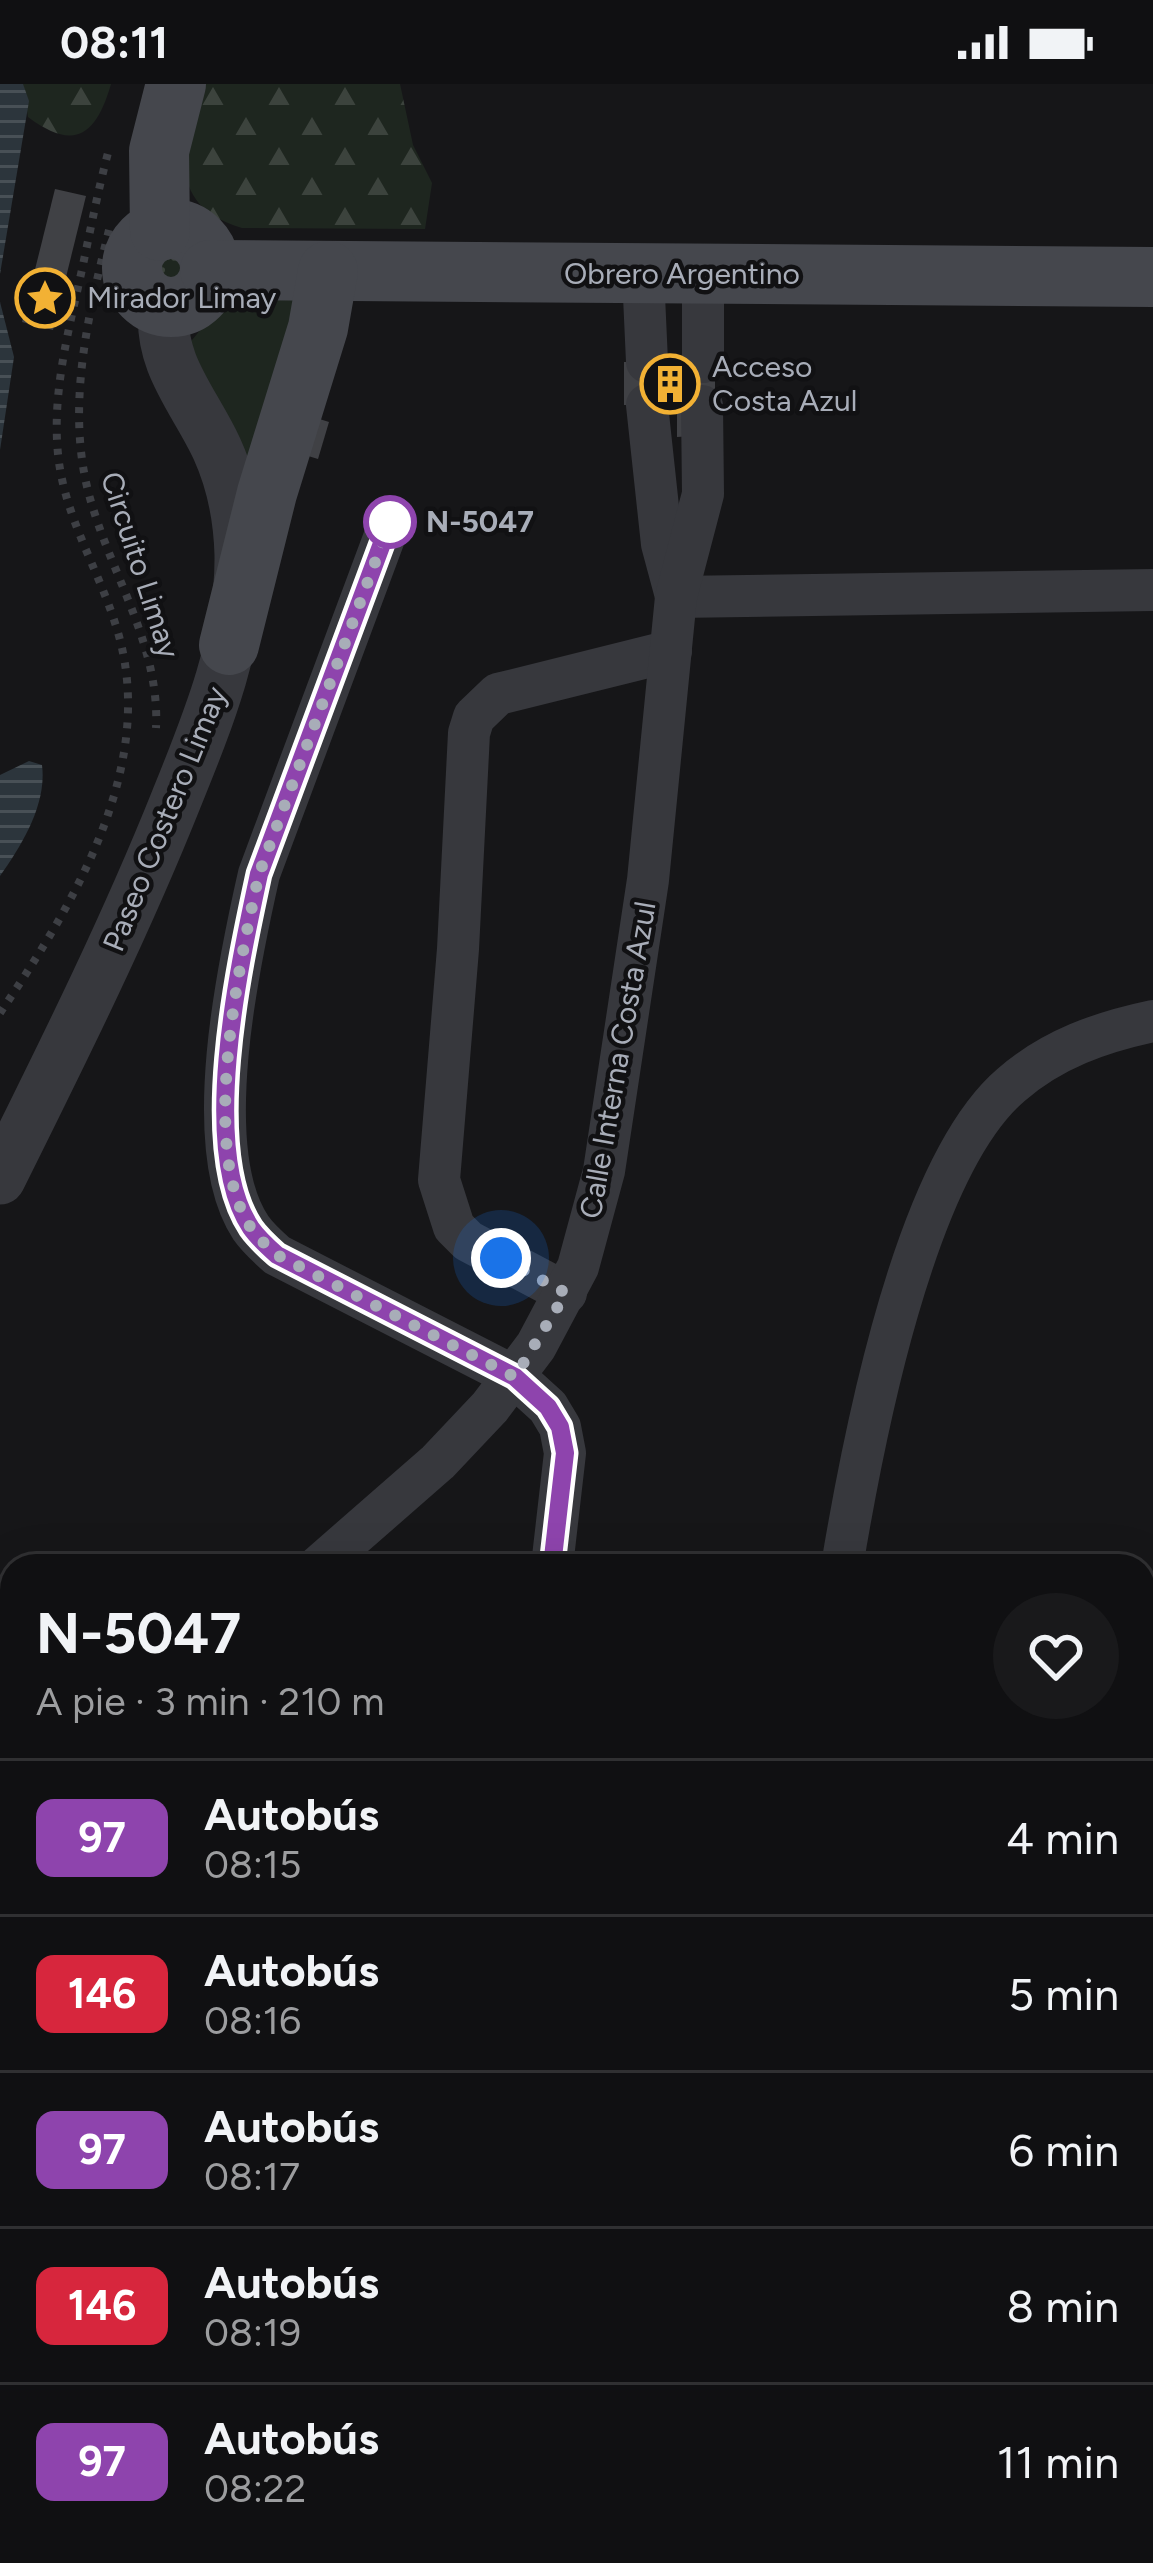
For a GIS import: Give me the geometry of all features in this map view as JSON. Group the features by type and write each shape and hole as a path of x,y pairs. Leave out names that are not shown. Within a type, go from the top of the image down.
{"main road":[{"name":"Paseo Costero Limay","path":"164,307 142,294 132,269 140,245 136,225 176,84"},
{"path":"136,225 172,229 195,238 209,258 207,284 190,303 164,307"},
{"name":"Obrero Argentino","path":"210,270 1153,277"},
{"path":"230,645 267,493 318,328 328,271"}],"street":[{"path":"643,274 647,362"},
{"path":"703,274 703,362"},
{"name":"Paseo Costero Limay","path":"0,1179 136,900 205,728 230,645 240,577 237,515 217,450 170,362 164,307"},
{"name":"Calle Interna Costa Azul","path":"647,405 662,544 676,597"},
{"name":"Calle Interna Costa Azul","path":"333,1554 452,1448 515,1377 566,1293 592,1219 604,1171 648,880 676,597 703,494 702,406"},
{"path":"390,522 259,874 226,1080 226,1146 235,1192 251,1228 277,1255 515,1377 548,1407 560,1427 564,1479 554,1554"},
{"path":"676,597 1153,590"},
{"path":"566,1293 468,1241 454,1227 439,1180 469,734 474,717 498,694 671,651"},
{"path":"844,1554 869,1427 896,1323 924,1231 949,1170 980,1120 1009,1086 1046,1059 1083,1040 1153,1022"}],"path":[{"path":"0,1013 64,911 86,866 127,752 131,710 127,663 116,623 78,534 58,454 63,356 110,147"},
{"name":"Circuito Limay","path":"136,225 89,318 78,418 92,506 148,656 154,687 154,739"}],"green space":[{"path":"23,84 111,84 91,126 71,135 44,128 28,117"},
{"path":"193,84 400,84 413,145 432,183 425,229 242,228 217,218 200,205 186,171"},
{"path":"169,246 185,253 192,269 185,285 169,292 153,285 146,269 153,253"},
{"path":"300,294 258,491 188,345 223,302"}],"shaded area":[{"path":"0,84 23,84 29,101 0,274"},
{"path":"0,302 14,357 0,450"},
{"path":"29,761 42,765 41,794 24,838 0,876 0,775"}],"building":[{"path":"55,189 86,196 53,330 22,322"},
{"name":"Acceso Costa Azul","path":"624,362 715,362 715,405 693,436 677,437 677,405 624,405"},
{"path":"307,415 329,422 318,459 295,452"}],"bus line":[{"name":"97","path":"390,522 259,874 224,1100 226,1146 235,1192 251,1228 277,1255 515,1377 548,1407 560,1427 565,1453 554,1554"}],"place":[{"name":"Mirador Limay","path":"45,298"},
{"name":"Acceso Costa Azul","path":"670,384"},
{"name":"N-5047","path":"390,522"}],"route":[{"path":"390,522 259,874 224,1100 226,1146 235,1192 251,1228 277,1255 515,1377 566,1293 501,1258"}]}
